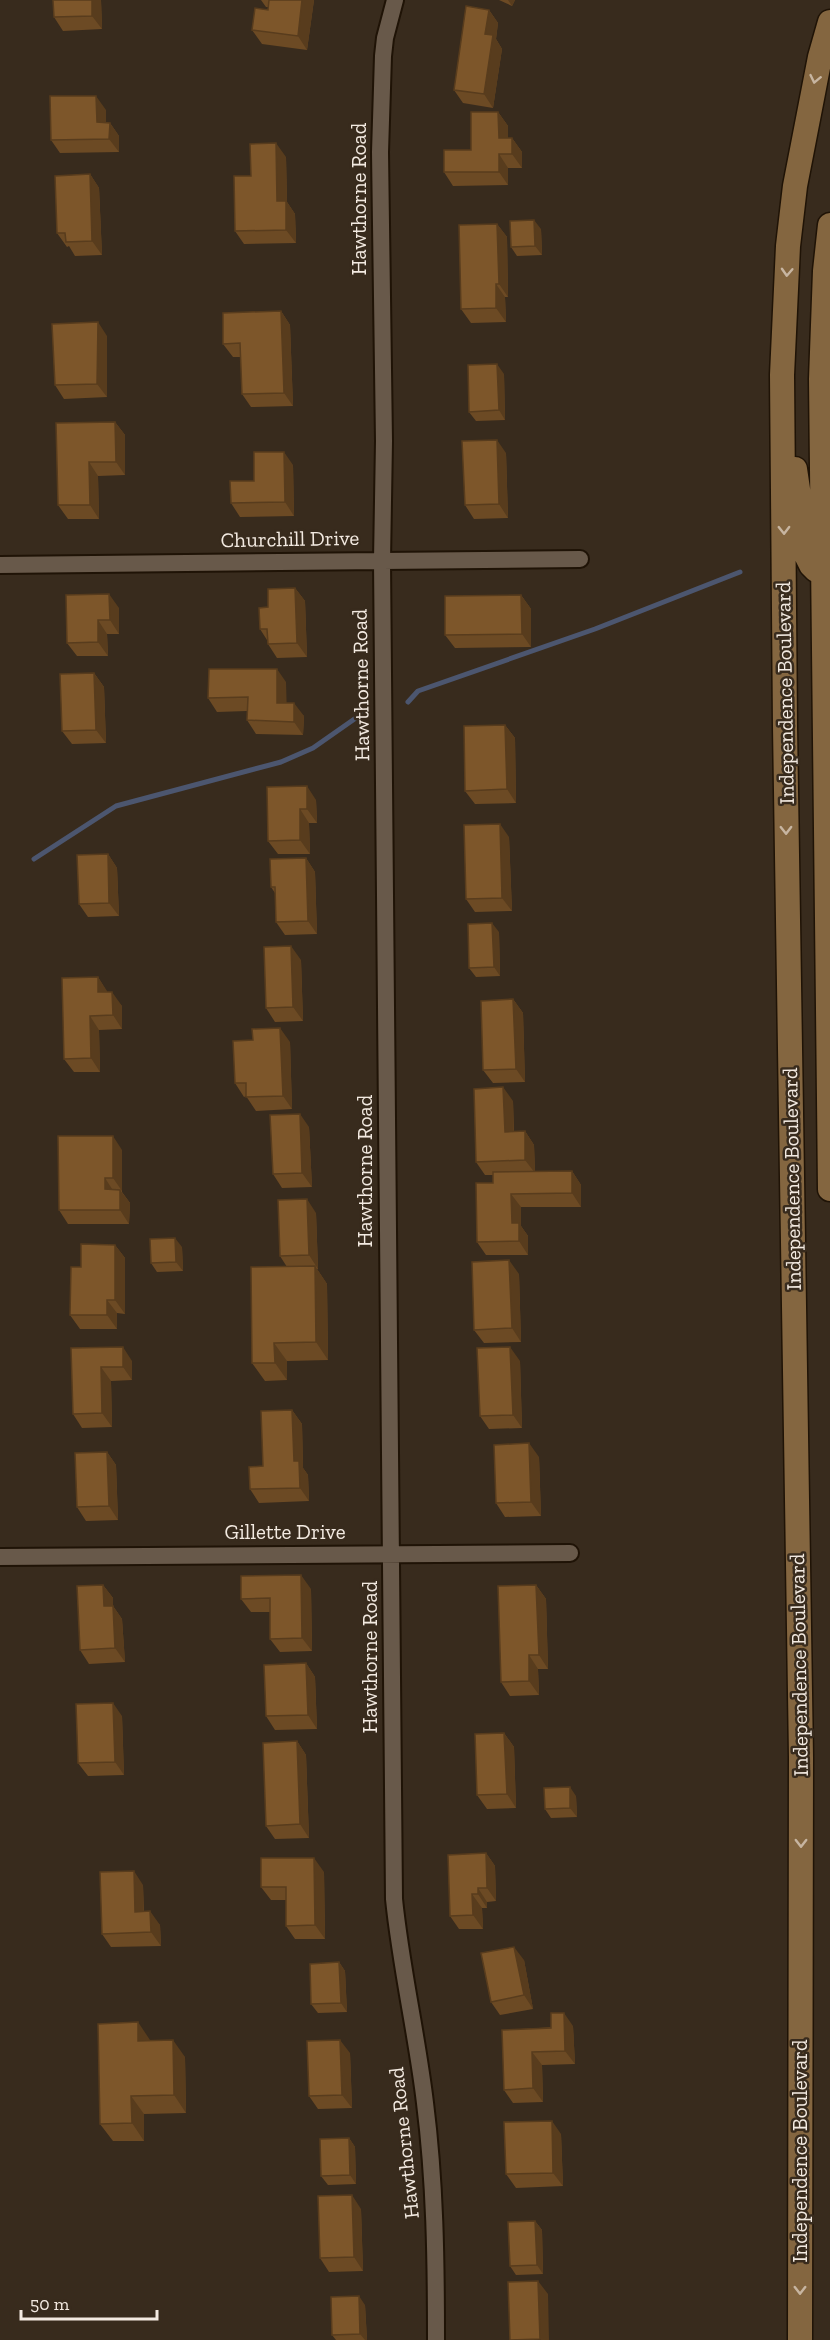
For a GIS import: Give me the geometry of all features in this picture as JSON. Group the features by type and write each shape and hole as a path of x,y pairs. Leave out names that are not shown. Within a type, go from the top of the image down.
{"main road":[{"name":"Independence Boulevard","path":"800,2340 801,1757 785,738 782,375 788,246 795,186 820,57 830,22"},
{"name":"Independence Boulevard","path":"830,225 825,271 821,379 830,1189"},
{"path":"782,375 804,530 803,549 811,565 824,573"}],"street":[{"name":"Hawthorne Road","path":"395,0 385,38 383,56 380,152 394,1899 425,2101 434,2183 436,2340"},
{"name":"Churchill Drive","path":"0,565 580,559"},
{"name":"Gillette Drive","path":"0,1557 570,1553"}],"building":[{"path":"53,0 92,0 92,16 54,17"},
{"path":"269,0 302,0 298,36 252,30 255,8 268,10"},
{"path":"466,6 489,10 485,34 493,35 484,94 454,90"},
{"path":"50,96 96,96 97,122 110,123 109,139 51,140"},
{"path":"471,112 498,112 499,138 512,138 512,154 499,154 499,172 444,172 444,150 471,150"},
{"path":"276,143 277,201 286,201 286,230 235,231 234,176 251,176 250,144"},
{"path":"90,174 92,241 66,242 65,233 57,233 55,176"},
{"path":"534,220 535,246 511,247 510,221"},
{"path":"497,224 499,284 496,284 496,308 461,309 459,225"},
{"path":"281,311 284,393 242,394 240,343 223,344 223,313"},
{"path":"98,322 97,384 55,385 52,324"},
{"path":"497,364 499,410 469,412 468,365"},
{"path":"115,422 116,462 89,462 90,505 58,505 56,423"},
{"path":"497,440 499,504 465,505 462,441"},
{"path":"254,452 284,452 285,502 231,503 230,481 254,481"},
{"path":"295,588 297,643 268,644 267,629 260,629 259,608 268,607 268,589"},
{"path":"109,594 110,620 98,620 98,642 67,643 66,595"},
{"path":"521,595 522,634 445,635 445,596"},
{"path":"209,669 277,669 277,703 294,703 294,722 247,720 248,697 208,698"},
{"path":"94,673 96,730 62,731 60,674"},
{"path":"505,725 507,789 465,791 464,726"},
{"path":"307,786 307,809 300,809 300,840 268,841 267,787"},
{"path":"500,824 502,898 466,899 464,825"},
{"path":"108,854 109,903 79,904 77,855"},
{"path":"306,858 308,921 276,922 275,887 271,887 270,859"},
{"path":"492,923 494,967 469,968 468,924"},
{"path":"291,946 293,1007 266,1008 264,947"},
{"path":"98,977 98,992 112,992 113,1015 90,1016 91,1058 64,1059 62,978"},
{"path":"513,999 516,1069 483,1070 481,1001"},
{"path":"280,1028 283,1096 246,1097 246,1083 235,1083 233,1041 253,1040 252,1029"},
{"path":"503,1087 505,1132 525,1131 525,1160 476,1162 474,1089"},
{"path":"300,1114 302,1173 273,1174 270,1115"},
{"path":"58,1136 113,1136 113,1178 105,1178 105,1189 120,1190 120,1210 59,1210"},
{"path":"572,1171 572,1193 511,1194 512,1223 519,1223 519,1241 477,1242 476,1183 493,1183 493,1172"},
{"path":"307,1199 309,1255 280,1256 278,1200"},
{"path":"175,1238 176,1262 151,1263 150,1239"},
{"path":"81,1244 115,1245 115,1300 107,1300 107,1315 70,1315 71,1267 81,1267"},
{"path":"509,1260 512,1328 474,1330 472,1262"},
{"path":"315,1266 316,1342 274,1343 275,1363 252,1363 251,1267"},
{"path":"123,1347 123,1367 101,1367 102,1413 73,1414 71,1348"},
{"path":"510,1347 513,1415 480,1416 477,1348"},
{"path":"292,1410 294,1461 299,1461 300,1488 250,1489 249,1467 263,1466 261,1411"},
{"path":"529,1443 531,1502 496,1503 494,1445"},
{"path":"107,1452 109,1506 77,1507 75,1453"},
{"path":"301,1575 302,1638 270,1639 270,1598 241,1599 241,1576"},
{"path":"103,1585 104,1606 113,1606 115,1648 80,1650 77,1586"},
{"path":"536,1585 539,1655 529,1655 529,1681 501,1682 498,1586"},
{"path":"306,1663 308,1715 266,1716 264,1665"},
{"path":"113,1703 115,1762 78,1763 76,1704"},
{"path":"504,1733 507,1794 477,1795 475,1734"},
{"path":"297,1741 300,1824 266,1826 263,1743"},
{"path":"570,1787 570,1808 545,1809 544,1788"},
{"path":"486,1853 487,1888 478,1888 478,1894 472,1894 473,1915 450,1916 448,1855"},
{"path":"261,1858 314,1858 315,1925 286,1926 286,1887 261,1887"},
{"path":"134,1871 135,1912 150,1911 151,1932 102,1934 100,1872"},
{"path":"514,1947 524,1995 491,2002 481,1953"},
{"path":"339,1962 341,2003 311,2004 310,1964"},
{"path":"551,2013 564,2013 565,2051 532,2052 533,2088 504,2090 502,2030 551,2028"},
{"path":"138,2022 138,2041 173,2040 174,2095 131,2096 132,2123 100,2124 98,2024"},
{"path":"340,2040 342,2095 309,2096 307,2041"},
{"path":"552,2121 553,2173 506,2174 504,2122"},
{"path":"349,2138 350,2175 321,2176 320,2139"},
{"path":"352,2195 354,2257 320,2258 318,2196"},
{"path":"535,2221 537,2265 510,2266 508,2222"},
{"path":"538,2281 540,2339 510,2340 508,2282"},
{"path":"359,2296 360,2334 332,2335 331,2297"}],"waterway":[{"path":"408,702 418,691 595,629 740,572"},
{"path":"34,859 116,806 281,762 313,748 363,713"}]}
